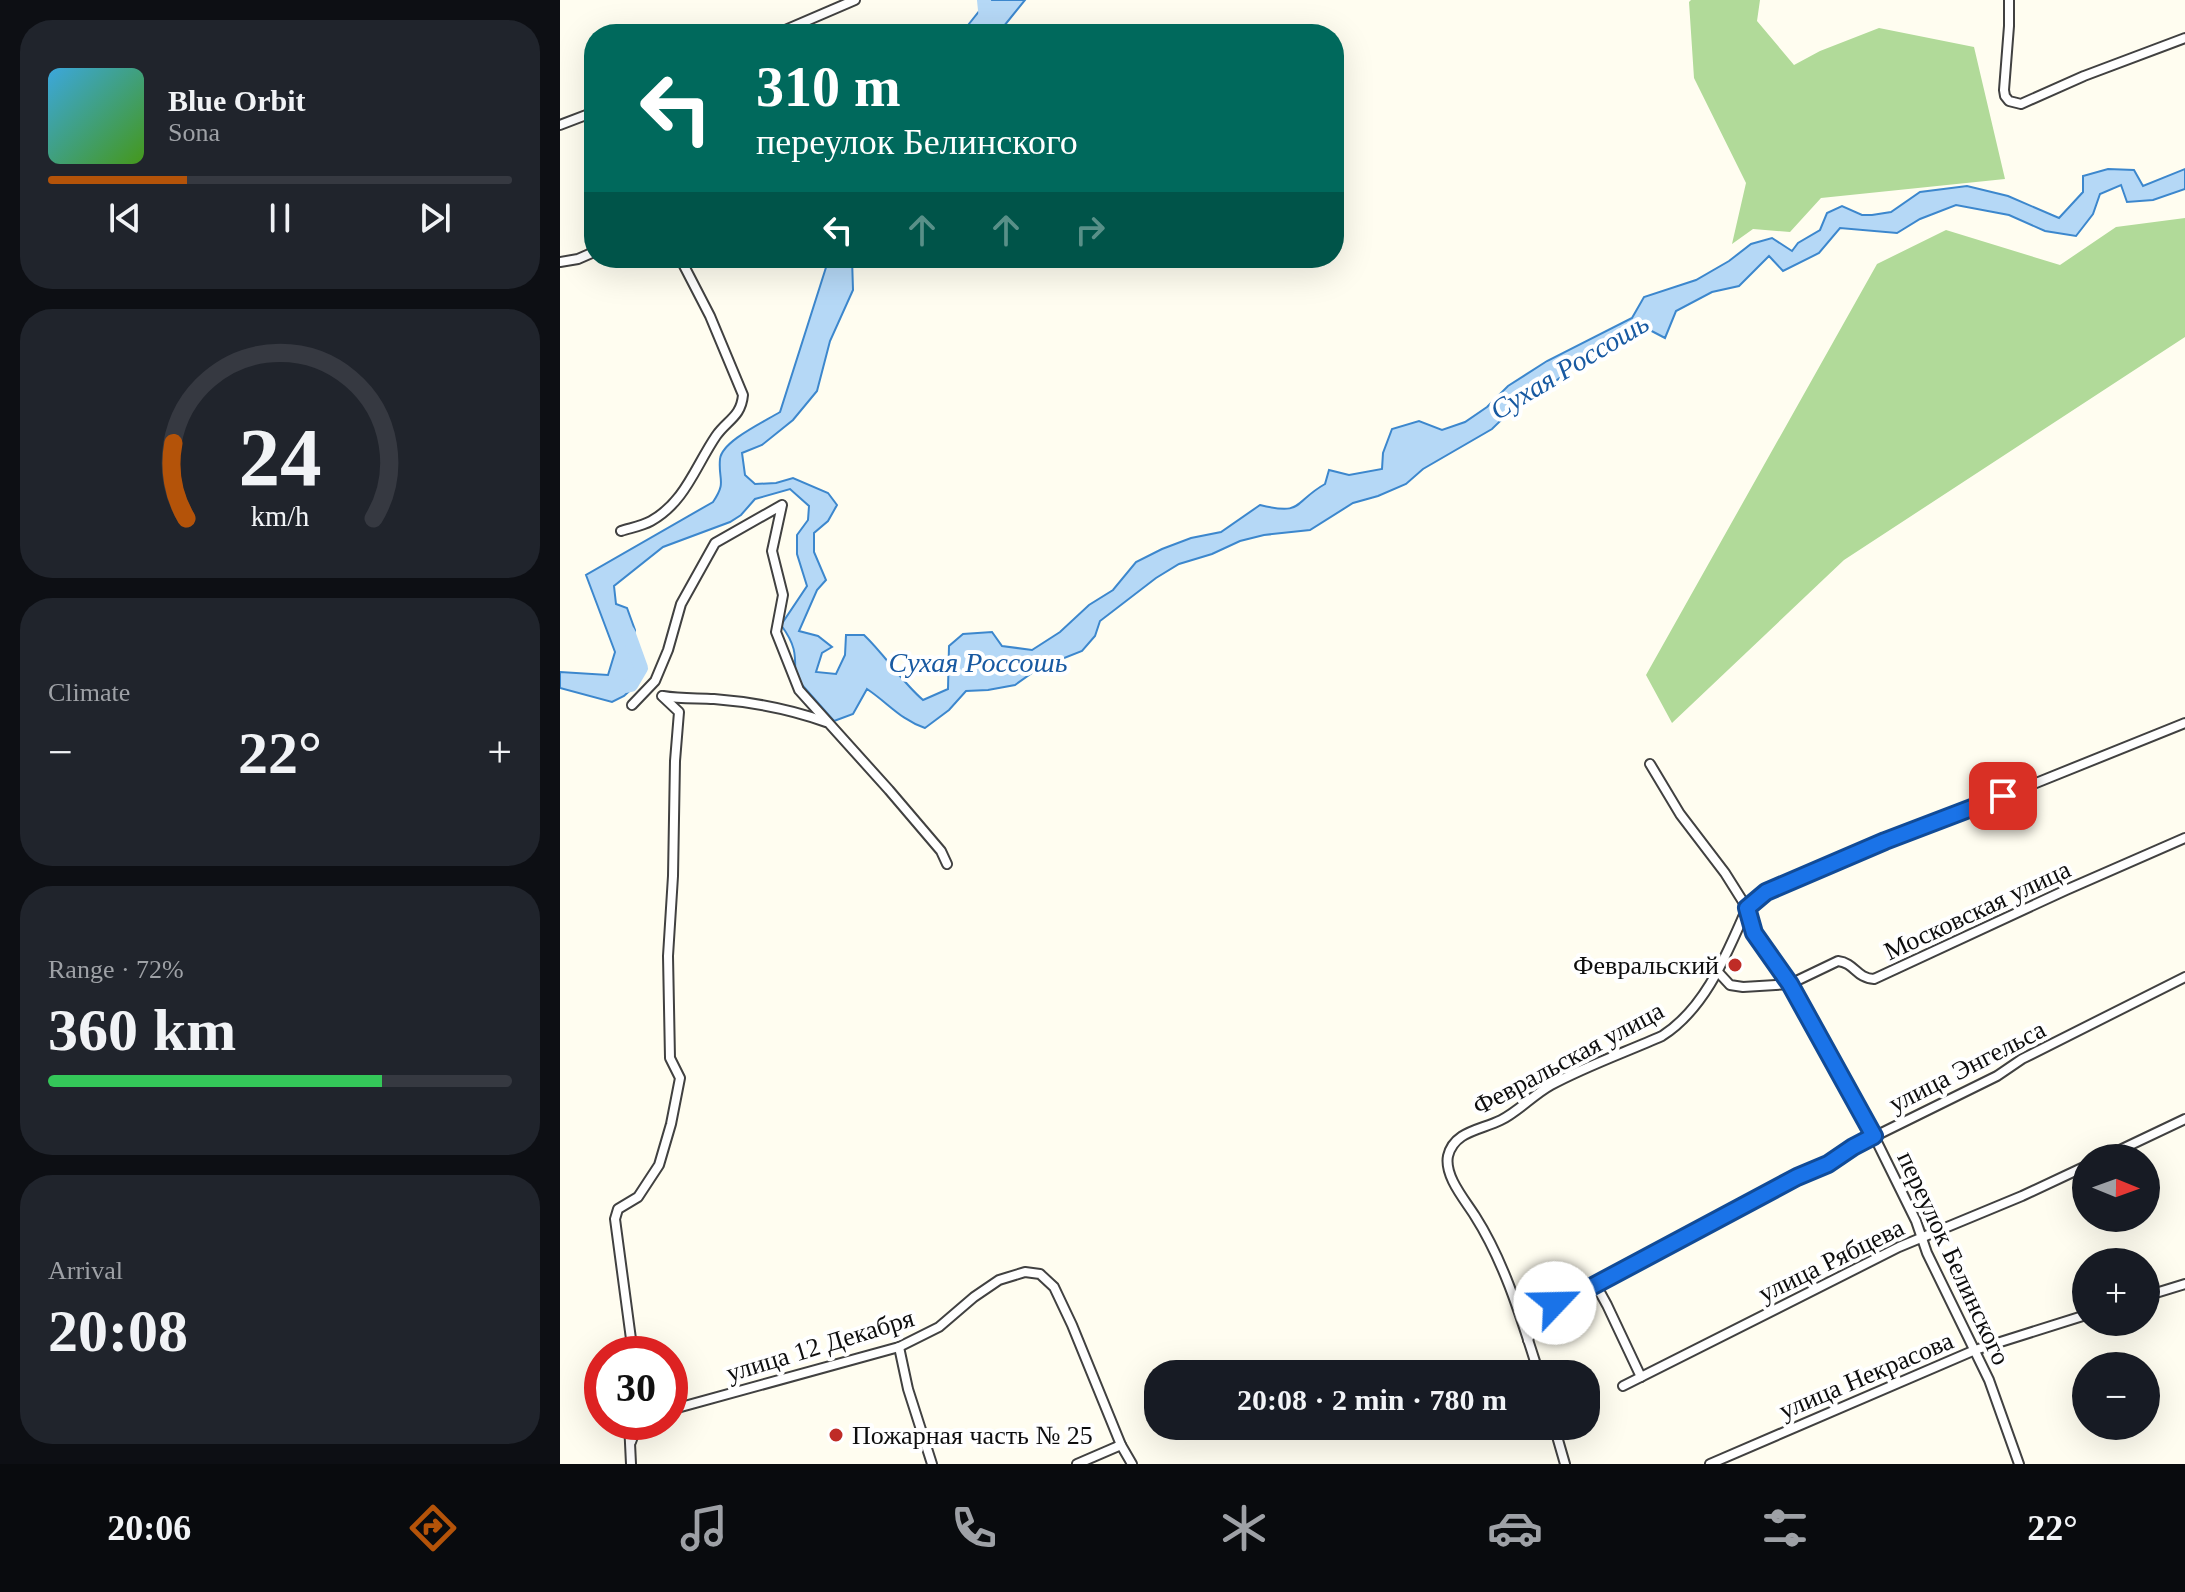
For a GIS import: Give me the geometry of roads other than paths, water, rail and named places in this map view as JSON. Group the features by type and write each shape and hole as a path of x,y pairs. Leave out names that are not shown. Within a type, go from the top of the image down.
{"street":[{"path":"799,24 855,0"},
{"path":"2009,0 2004,90 2009,101 2021,104 2084,76 2185,38"},
{"path":"560,125 584,116"},
{"path":"560,262 584,256"},
{"path":"621,531 649,523 672,506 717,435 739,413 742,405 743,395 710,316 685,268"},
{"path":"632,705 655,681 681,604 715,543 782,505 772,551 783,595 776,632 799,690 941,851 947,864"},
{"path":"631,1336 615,1219 618,1209 638,1197 659,1165 680,1078 670,1058 668,956 679,712 662,696 768,706 831,724"},
{"path":"1650,764 1680,814 1747,908 1766,892 1885,841 2185,723"},
{"name":"Московская улица","path":"1790,984 1838,961 1847,962 1864,978 1874,979 2185,838"},
{"name":"Февральская улица","path":"1534,1360 1497,1257 1448,1169 1452,1146 1467,1132 1503,1119 1553,1084 1674,1028 1718,972 1747,908"},
{"name":"переулок Белинского","path":"1747,908 1754,933 1790,984 1874,1136 1916,1221 1920,1238 1989,1380 2018,1462"},
{"path":"1718,972 1730,985 1790,984"},
{"name":"улица Энгельса","path":"1528,1340 1538,1316 1555,1303 1596,1285 1797,1177 1828,1164 1874,1136 1997,1076 2022,1059 2185,977"},
{"path":"2132,1144 2185,1119"},
{"name":"улица Рябцева","path":"1623,1386 1821,1285 1920,1238 2072,1173"},
{"name":"улица 12 Декабря","path":"688,1405 899,1347 939,1327 999,1280 1025,1272 1040,1274 1054,1287 1121,1445 1132,1464"},
{"path":"2160,1292 2185,1284"},
{"path":"1596,1285 1641,1377"},
{"name":"улица Некрасова","path":"1710,1464 1975,1350 2072,1319"},
{"path":"899,1347 908,1389 932,1464"},
{"path":"631,1440 631,1464"},
{"path":"631,1444 632,1440"},
{"path":"1558,1440 1565,1464"},
{"path":"1077,1464 1121,1445"},
{"path":"2007,1464 2018,1462"}],"water":[{"path":"988,0 1025,0 1006,24 969,24"},
{"name":"Сухая Россошь","path":"2108,169 2134,170 2143,186 2185,169 2185,189 2153,200 2127,202 2121,185 2100,194 2093,214 2076,236 2045,231 2009,215 1956,205 1920,219 1897,233 1840,228 1819,253 1783,271 1769,256 1739,286 1712,292 1676,311 1665,338 1644,327 1575,366 1548,387 1528,394 1492,429 1423,469 1406,484 1353,503 1310,530 1240,541 1179,564 1100,621 1095,636 1082,651 1039,668 1015,685 966,691 949,710 925,728 902,716 867,689 853,714 834,721 795,677 794,649 781,625 807,586 797,554 797,535 808,520 809,506 790,489 755,499 730,522 663,547 614,586 616,604 627,608 635,630 632,641 637,660 637,684 624,696 612,702 560,688 560,672 608,675 615,652 586,575 713,502 721,485 722,452 736,439 780,412 826,268 852,268 853,290 830,341 817,391 793,420 762,445 742,453 745,475 755,484 793,478 828,493 837,505 828,521 814,533 814,552 826,580 817,590 799,631 818,636 832,647 822,653 816,672 836,674 845,655 846,635 864,635 923,700 948,689 949,646 963,634 992,632 1002,646 1032,650 1113,590 1136,562 1191,538 1221,532 1260,505 1291,508 1325,484 1329,470 1349,475 1382,469 1383,453 1392,429 1419,421 1442,430 1465,422 1487,407 1508,386 1547,361 1632,318 1644,297 1696,280 1751,244 1772,238 1792,251 1798,243 1820,230 1827,213 1842,206 1862,215 1891,212 1920,192 1967,186 2008,196 2059,218 2083,192 2083,176"}],"waterway":[{"path":"984,0 985,24"},
{"path":"626,686 631,685 641,668 628,632"}],"place":[{"name":"Февральский","path":"1735,965"},
{"name":"Пожарная часть № 25","path":"836,1435"}]}
